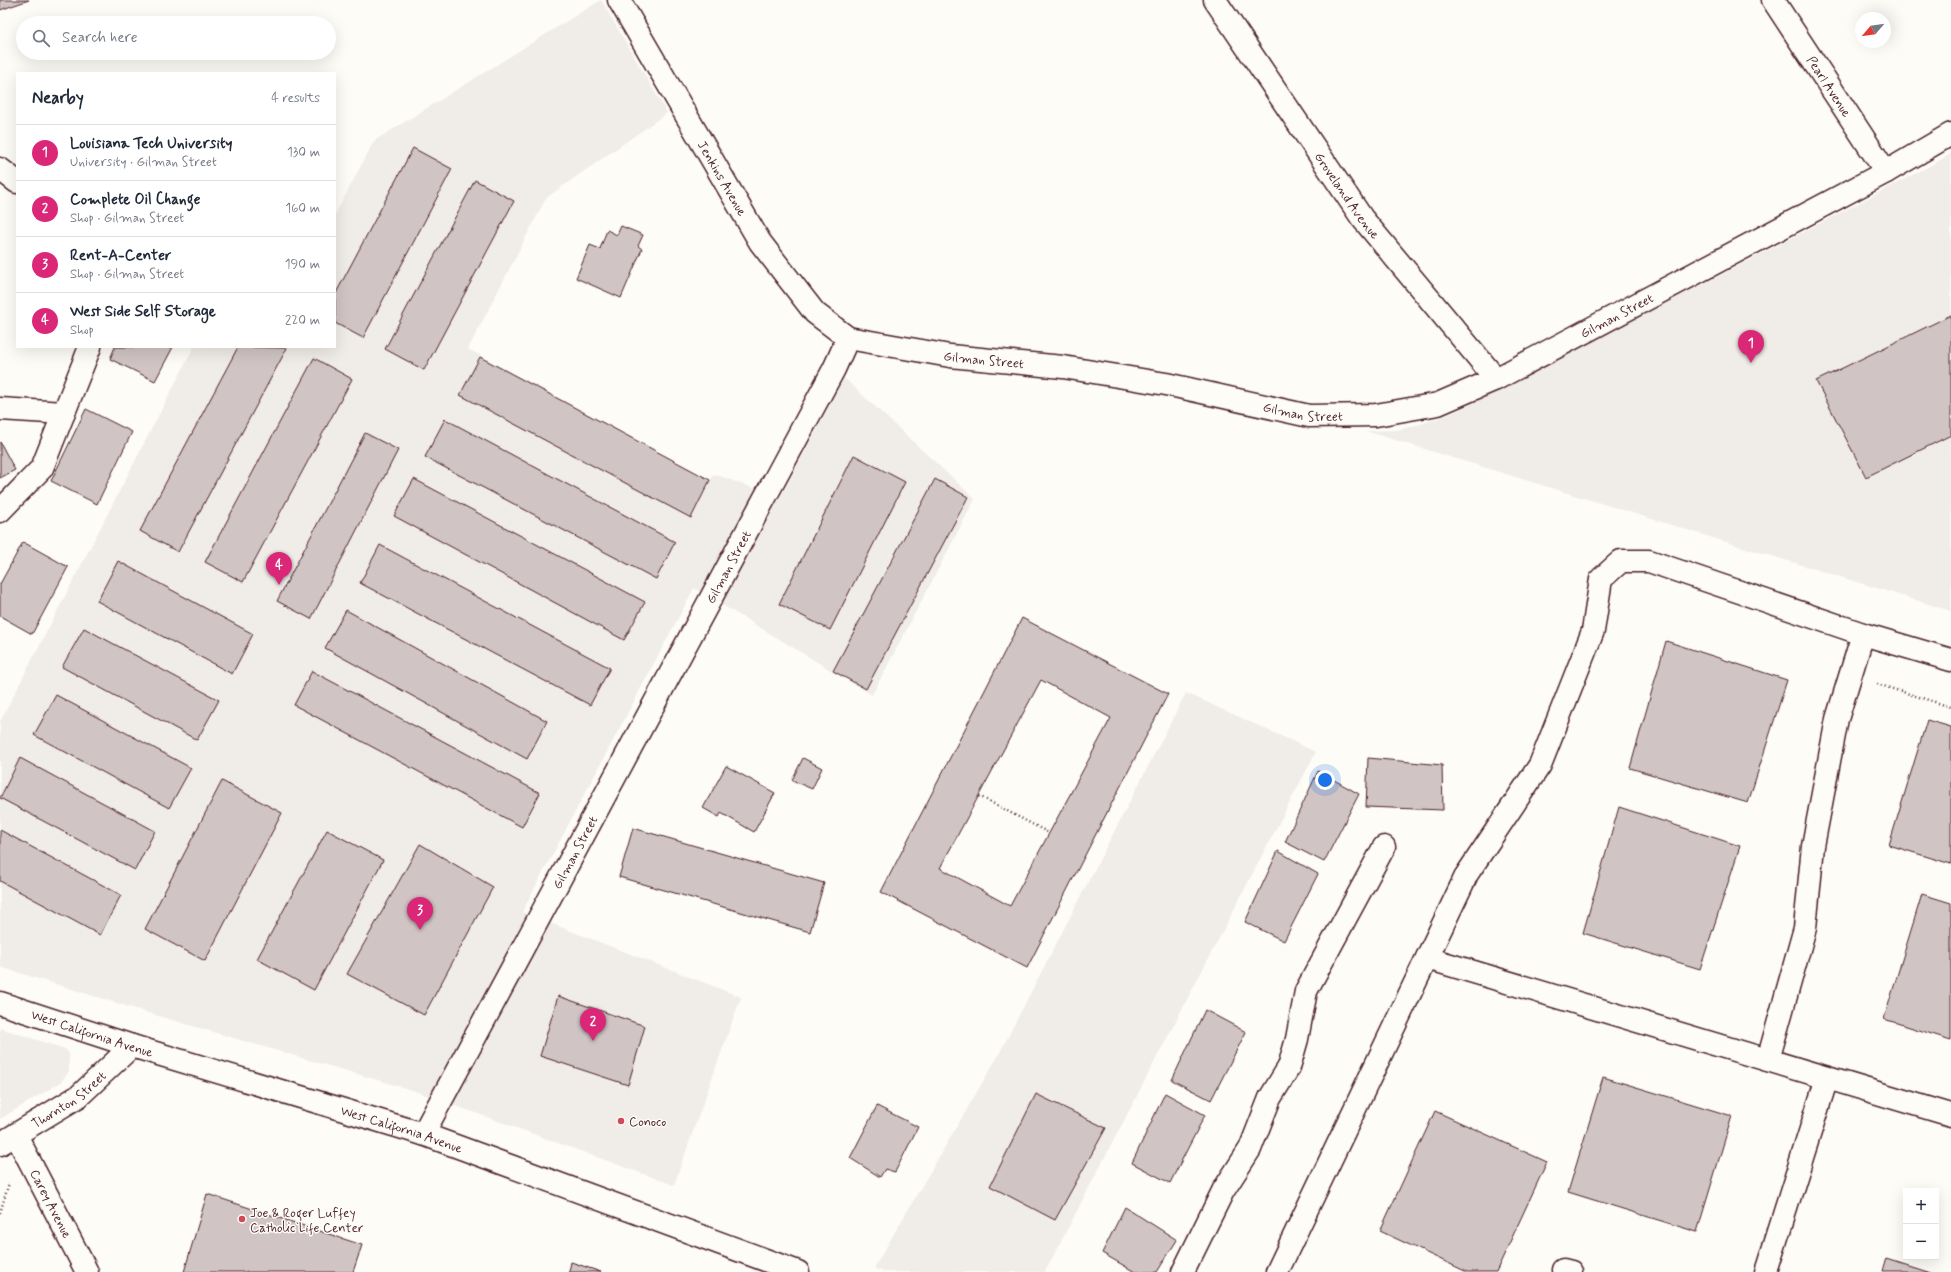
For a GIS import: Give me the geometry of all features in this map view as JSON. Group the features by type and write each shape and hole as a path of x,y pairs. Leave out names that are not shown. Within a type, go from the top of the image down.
{"street":[{"name":"Jenkins Avenue","path":"619,0 760,242 815,313 848,338"},
{"name":"Groveland Avenue","path":"1215,0 1362,218 1496,379"},
{"name":"Pearl Avenue","path":"1773,0 1886,172"},
{"name":"Gilman Street","path":"423,1134 823,390 848,338 950,356 1063,367 1158,383 1308,416 1376,416 1438,404 1496,379 1886,172 1951,134"},
{"path":"0,169 16,181"},
{"path":"0,511 42,468 90,348"},
{"path":"0,409 64,413"},
{"path":"1277,1272 1467,874 1540,765 1593,631 1601,579 1621,561 1649,561 1863,634 1951,660"},
{"path":"1768,1060 1805,928 1813,846 1837,719 1863,634"},
{"path":"1183,1272 1223,1191 1250,1149 1270,1098 1289,1067 1297,1039 1306,991 1384,847"},
{"path":"1427,958 1951,1115"},
{"name":"West California Avenue","path":"0,1003 132,1046 423,1134 798,1272"},
{"name":"Thornton Street","path":"8,1139 80,1096 132,1046"},
{"path":"1766,1272 1827,1078"},
{"name":"Carey Avenue","path":"8,1139 87,1272"}],"path":[{"path":"1876,684 1951,707"},
{"path":"979,796 1049,833"},
{"path":"0,1213 9,1182"}],"shaded area":[{"path":"601,0 667,113 546,198 468,349 710,480 714,474 780,498 844,378 975,499 872,695 694,588 522,912 741,997 674,1185 412,1090 162,1017 0,967 0,722 193,348 336,348 336,213 374,141"},
{"path":"1951,154 1951,611 1366,431 1398,430 1452,413 1500,390"},
{"path":"1186,693 1316,752 1045,1272 884,1272 874,1268 998,1056"},
{"path":"0,1028 65,1049 69,1054 69,1071 61,1082 0,1119"}],"building":[{"path":"0,0 29,0 0,10"},
{"path":"413,148 452,169 363,338 336,324 336,293"},
{"path":"475,180 514,201 424,370 385,349"},
{"path":"621,226 643,235 638,246 642,249 621,298 576,278 590,245 600,249 607,230 617,235"},
{"path":"1951,315 1951,435 1866,477 1816,381"},
{"path":"115,348 172,348 155,381 110,359"},
{"path":"237,348 287,348 178,552 140,531"},
{"path":"480,357 710,480 691,518 460,395"},
{"path":"314,358 352,379 243,582 205,562"},
{"path":"86,409 132,432 97,504 51,481"},
{"path":"445,419 675,542 656,579 425,457"},
{"path":"365,433 398,450 311,619 277,601"},
{"path":"0,442 15,470 0,478"},
{"path":"854,455 905,482 830,630 779,604"},
{"path":"414,479 645,602 624,640 394,516"},
{"path":"935,479 968,497 866,689 833,671"},
{"path":"23,542 68,567 32,634 0,616 0,584"},
{"path":"380,545 610,668 590,705 360,583"},
{"path":"118,561 253,634 232,674 97,601"},
{"path":"346,610 547,721 527,759 325,648"},
{"path":"1022,618 1168,694 1027,968 881,892","holes":["1041,680 1111,718 1010,906 940,868"]},
{"path":"84,628 219,700 197,740 62,667"},
{"path":"1666,641 1787,680 1748,803 1630,768"},
{"path":"312,671 540,793 522,827 294,705"},
{"path":"56,695 191,768 169,808 34,735"},
{"path":"1927,720 1951,727 1951,864 1889,845"},
{"path":"20,758 155,831 135,870 0,798"},
{"path":"803,758 822,768 812,789 792,780"},
{"path":"1368,758 1442,765 1443,810 1366,807"},
{"path":"726,766 775,793 754,832 721,813 719,817 703,808"},
{"path":"1318,771 1359,794 1324,862 1285,842"},
{"path":"222,781 282,813 205,961 145,929"},
{"path":"1619,807 1740,846 1700,969 1583,933"},
{"path":"633,828 824,883 810,932 619,877"},
{"path":"0,830 121,895 100,935 0,881"},
{"path":"327,830 383,860 314,990 257,959"},
{"path":"420,844 493,887 424,1015 347,974"},
{"path":"1278,851 1318,874 1284,941 1245,922"},
{"path":"1922,894 1951,903 1951,1040 1884,1019"},
{"path":"558,996 645,1026 628,1085 540,1056"},
{"path":"1205,1010 1246,1032 1211,1100 1172,1080"},
{"path":"1603,1077 1732,1116 1697,1232 1568,1192"},
{"path":"1165,1093 1205,1115 1170,1183 1132,1163"},
{"path":"1036,1094 1106,1128 1055,1220 990,1186"},
{"path":"877,1106 918,1127 895,1172 885,1169 880,1177 850,1158"},
{"path":"1435,1111 1547,1162 1496,1272 1467,1272 1380,1231"},
{"name":"Joe & Roger Luffey Catholic Life Center","path":"207,1194 362,1245 353,1272 184,1272"},
{"path":"1125,1207 1177,1240 1157,1272 1135,1272 1102,1253"},
{"path":"1886,1258 1930,1272 1882,1272"},
{"path":"571,1262 601,1272 569,1272"}],"place":[{"name":"Louisiana Tech University","path":"1751,363"},
{"name":"West Side Self Storage","path":"279,585"},
{"name":"Rent-A-Center","path":"420,930"},
{"name":"Complete Oil Change","path":"593,1041"},
{"name":"Conoco","path":"621,1121"},
{"name":"Joe & Roger Luffey Catholic Life Center","path":"242,1219"}]}
